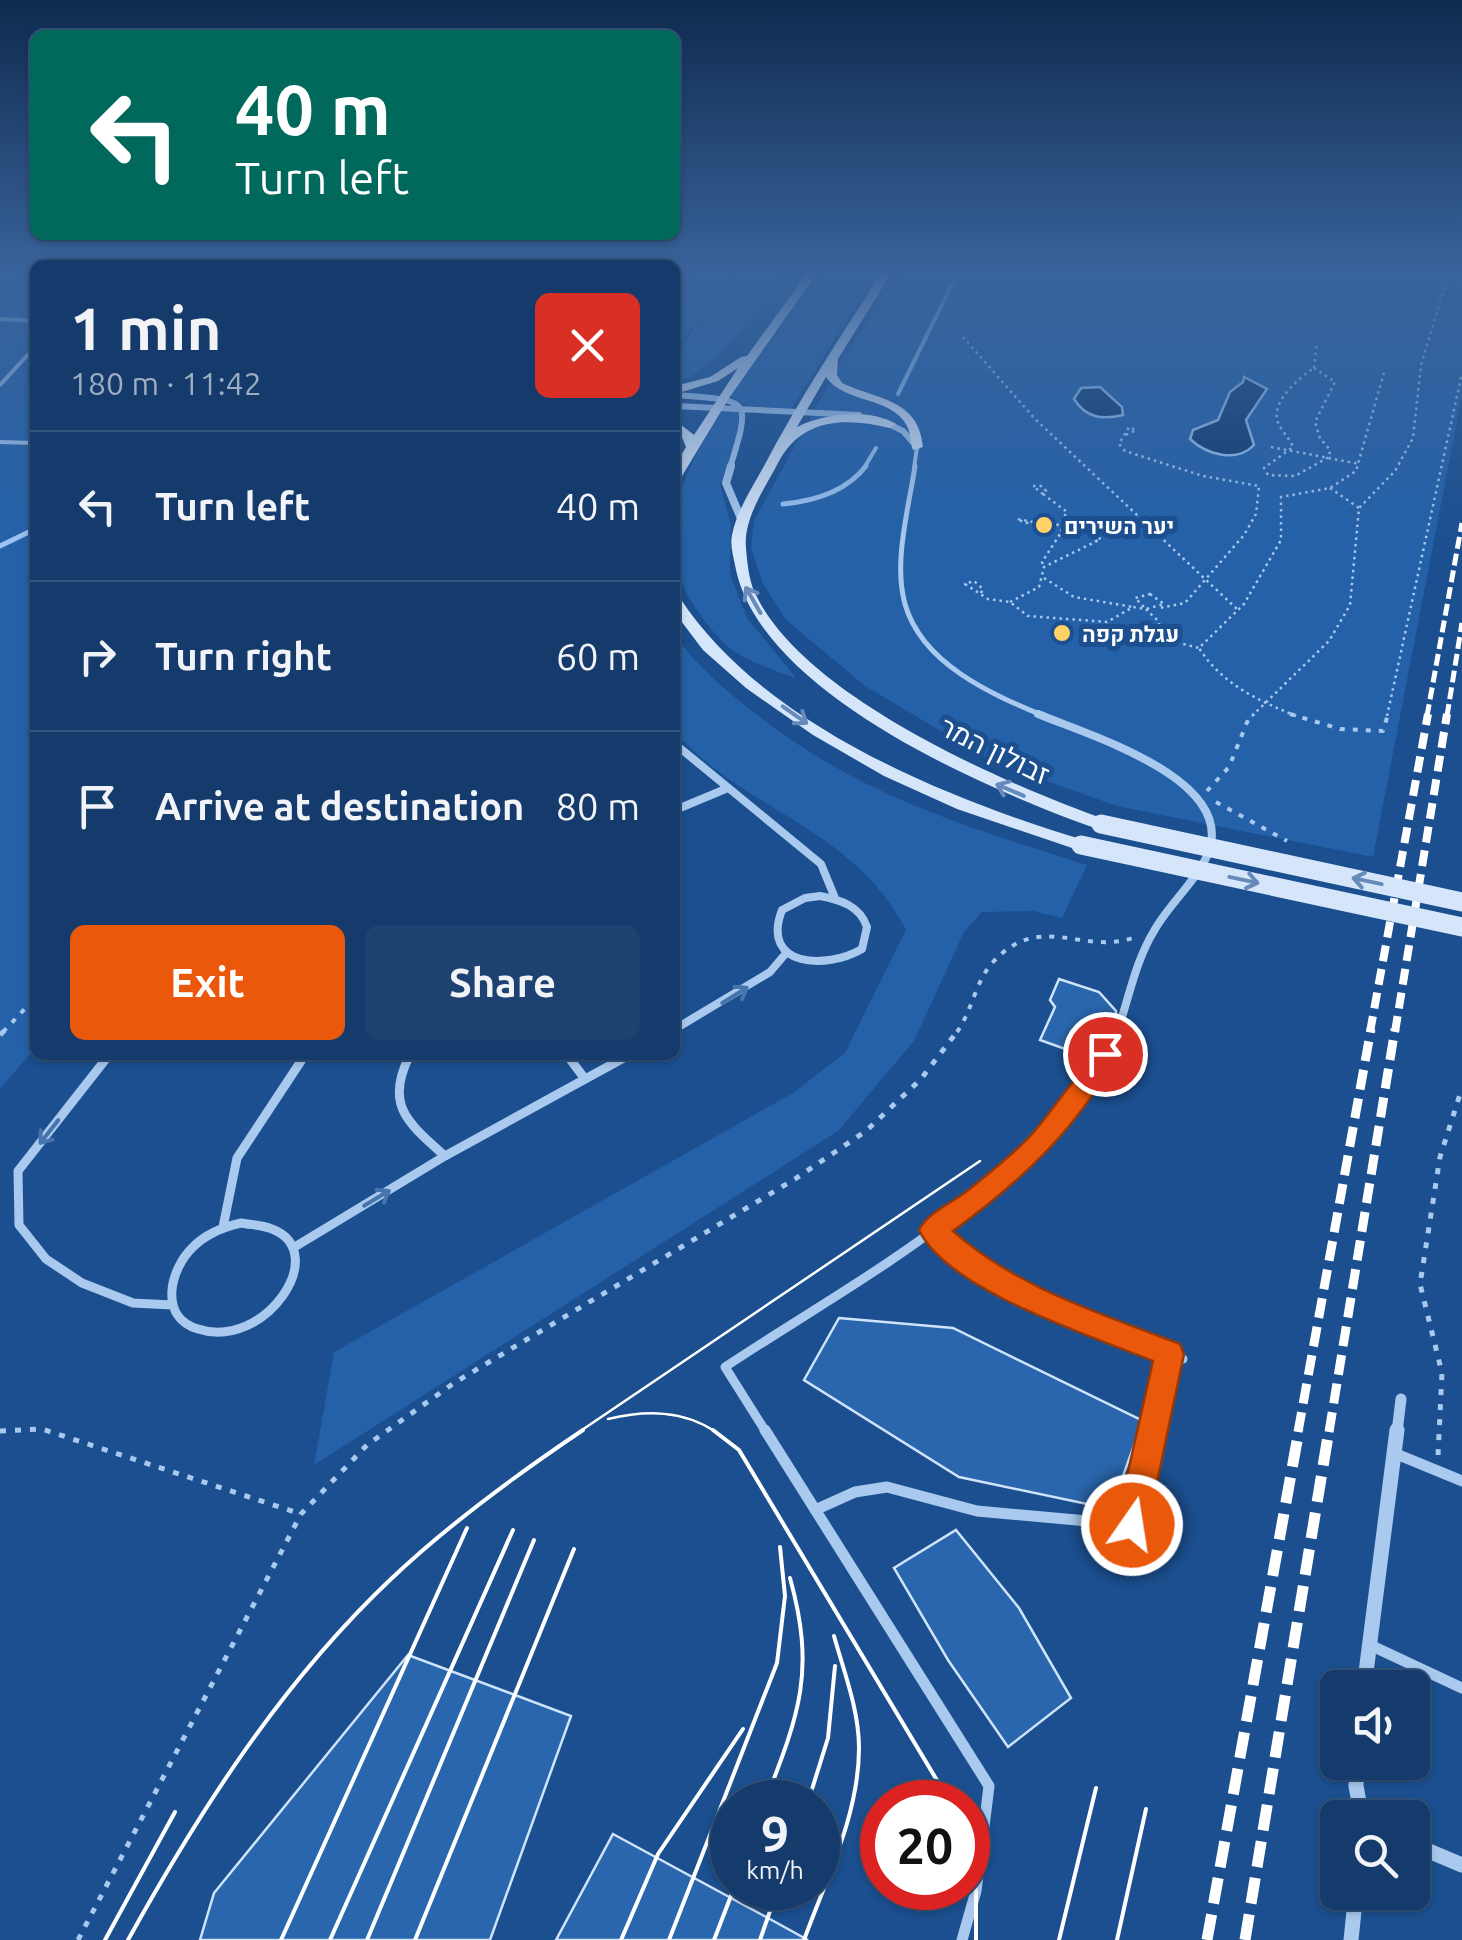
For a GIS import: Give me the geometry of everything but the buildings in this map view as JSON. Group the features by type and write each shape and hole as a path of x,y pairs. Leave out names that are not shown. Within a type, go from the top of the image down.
{"main road":[{"path":"680,391 714,380 737,363"},
{"path":"680,467 749,363"},
{"name":"זבולון המר","path":"830,363 798,413 742,522 737,558 744,586 782,640 825,680 898,732 954,764 1005,789 1101,824 1462,902"},
{"path":"832,363 830,375 838,385 908,416 917,432 917,448"},
{"path":"780,446 798,430 824,421 850,419 890,424"},
{"path":"680,428 692,446"},
{"path":"680,610 688,625 724,664 822,735 883,772 1018,828 1080,845 1462,927"}],"street":[{"path":"680,394 742,408 852,414 890,424 908,435 917,448"},
{"path":"680,406 721,402"},
{"path":"742,408 746,431 726,483 742,522"},
{"path":"1367,1670 1401,1399"},
{"path":"1430,1852 1462,1865"},
{"path":"1351,1940 1354,1910"}],"lane":[{"path":"0,386 21,363"},
{"path":"0,442 30,443"},
{"path":"917,448 902,578 905,606 918,634 964,678 1016,707 1134,754 1201,795 1214,832 1194,881 1153,931 1122,1017"},
{"path":"680,748 821,864 836,898"},
{"path":"680,808 728,788"},
{"path":"805,898 836,898 866,919 868,929 862,948 841,962 798,959 787,952 774,931 782,910 805,898"},
{"path":"680,1026 770,972 787,952"},
{"path":"962,1940 976,1891 989,1786 725,1367 974,1201 1039,1144 1078,1099 1105,1054"},
{"path":"105,1060 18,1171 19,1225 46,1260 82,1283 133,1304 172,1306"},
{"path":"223,1227 237,1158 302,1060"},
{"path":"408,1060 395,1090 399,1108 446,1156"},
{"path":"571,1060 585,1079"},
{"path":"293,1248 446,1156 619,1060"},
{"path":"241,1223 273,1228 293,1248 296,1266 292,1285 262,1319 218,1334 181,1321 172,1306 170,1288 174,1269 195,1245 223,1227 241,1223"},
{"path":"933,1230 972,1266 1022,1295 1183,1359"},
{"path":"816,1510 855,1492 886,1487 978,1511 1132,1525 1170,1354"},
{"path":"1394,1453 1462,1481"},
{"path":"1370,1645 1462,1688"}],"path":[{"path":"983,363 1040,426 1167,539 1238,610"},
{"path":"1314,368 1315,363"},
{"path":"1296,846 1201,795 1229,766 1248,720 1330,641 1350,605 1359,508 1386,486 1411,444 1423,363"},
{"path":"1314,368 1304,374 1276,409 1278,420 1292,441 1290,451 1267,464 1264,473 1273,477 1295,476 1329,457"},
{"path":"1314,368 1335,382 1314,426 1316,436 1330,450 1329,457"},
{"path":"1199,648 1238,610 1282,540 1284,529 1278,508 1281,497 1330,488 1350,477 1360,464 1384,369"},
{"path":"1160,608 1164,604 1160,598 1141,594 1135,598 1159,622 1160,638 1199,648 1212,670 1264,702 1312,721 1363,733 1383,731 1462,372"},
{"path":"1044,578 1060,591 1083,600 1147,610 1176,610 1186,604 1204,578 1247,535 1258,509 1259,486 1204,476 1125,451 1119,444 1126,435"},
{"path":"1271,446 1360,464"},
{"path":"1330,488 1359,508"},
{"path":"981,593 988,599 1010,602 1038,592 1044,578 1042,562 1062,531 1060,524 1067,512 1043,494"},
{"path":"1032,522 1060,524"},
{"path":"1044,567 1096,541"},
{"path":"1010,602 1028,616 1098,624 1133,607"},
{"path":"78,1940 301,1514 367,1445 454,1384 795,1179 866,1131 921,1079 962,1025 990,964 1021,938 1053,935 1118,942 1153,931"},
{"path":"0,1035 30,1003"},
{"path":"1436,1470 1442,1422 1442,1373 1420,1284 1440,1157 1462,1088"},
{"path":"0,1431 42,1429 301,1514"}],"shaded area":[{"path":"0,363 30,363 30,1054 0,1089"},
{"path":"680,363 710,363 707,365 680,381"},
{"path":"755,363 820,363 791,409 748,406 730,396"},
{"path":"840,363 1462,363 1462,395 1373,857 1117,806 993,762 865,686 786,620 763,584 751,548 754,521","holes":["1244,377 1266,393 1246,420 1241,454 1219,455 1198,427 1218,420 1225,399 1244,382"]},
{"path":"1244,377 1267,389 1246,420 1254,445 1239,454 1222,455 1197,445 1190,439 1193,430 1218,420 1230,392"},
{"path":"1100,387 1122,407 1123,415 1095,416 1074,399 1081,388"},
{"path":"737,410 741,431 720,485 731,525 730,574 747,618 797,679 747,659 722,641 697,610 680,575 680,495 721,411"},
{"path":"680,642 731,694 832,765 953,821 1087,865 1062,918 1033,911 982,912 964,932 914,1041 838,1131 314,1465 334,1352 793,1093 845,1053 906,930 883,895 857,866 703,759 680,737"}],"waterway":[{"path":"898,394 913,363"},
{"path":"864,468 876,448"},
{"path":"783,504 829,494 866,466"},
{"path":"0,546 30,531"}],"tunnel":[{"path":"1115,1032 1122,1017"},
{"path":"1105,1054 1116,1029"}],"tram line":[{"path":"579,1432 980,1161"},
{"path":"608,1419 664,1414 691,1419 715,1431"},
{"path":"128,1940 184,1843 246,1749 351,1619 413,1558 460,1519 583,1430"},
{"path":"715,1431 739,1450 937,1780"},
{"path":"281,1940 467,1528"},
{"path":"330,1940 513,1530"},
{"path":"367,1940 534,1540"},
{"path":"669,1940 777,1663 785,1596 780,1547"},
{"path":"415,1940 574,1549"},
{"path":"773,1780 800,1692 802,1640 790,1578"},
{"path":"804,1940 840,1846 858,1773 856,1720 834,1636"},
{"path":"815,1780 828,1738 835,1666"},
{"path":"621,1940 658,1854 743,1729"},
{"path":"1059,1940 1096,1788"},
{"path":"1117,1940 1146,1809"},
{"path":"105,1940 175,1812"},
{"path":"714,1940 726,1910"},
{"path":"760,1940 770,1910"},
{"path":"976,1910 976,1940"}],"railway":[{"path":"1427,716 1462,523"},
{"path":"1447,716 1462,623"},
{"path":"1370,1032 1428,714"},
{"path":"1395,1032 1447,714"},
{"path":"1298,1432 1371,1029"},
{"path":"1329,1432 1395,1029"},
{"path":"1207,1940 1299,1430"},
{"path":"1245,1940 1329,1430"}],"place":[{"name":"יער השירים","path":"1044,525"},
{"name":"עגלת קפה","path":"1062,633"}],"route":[{"path":"1105,1054 1078,1099 1039,1144 974,1201 933,1230 972,1266 1022,1295 1170,1354 1132,1525"}]}
